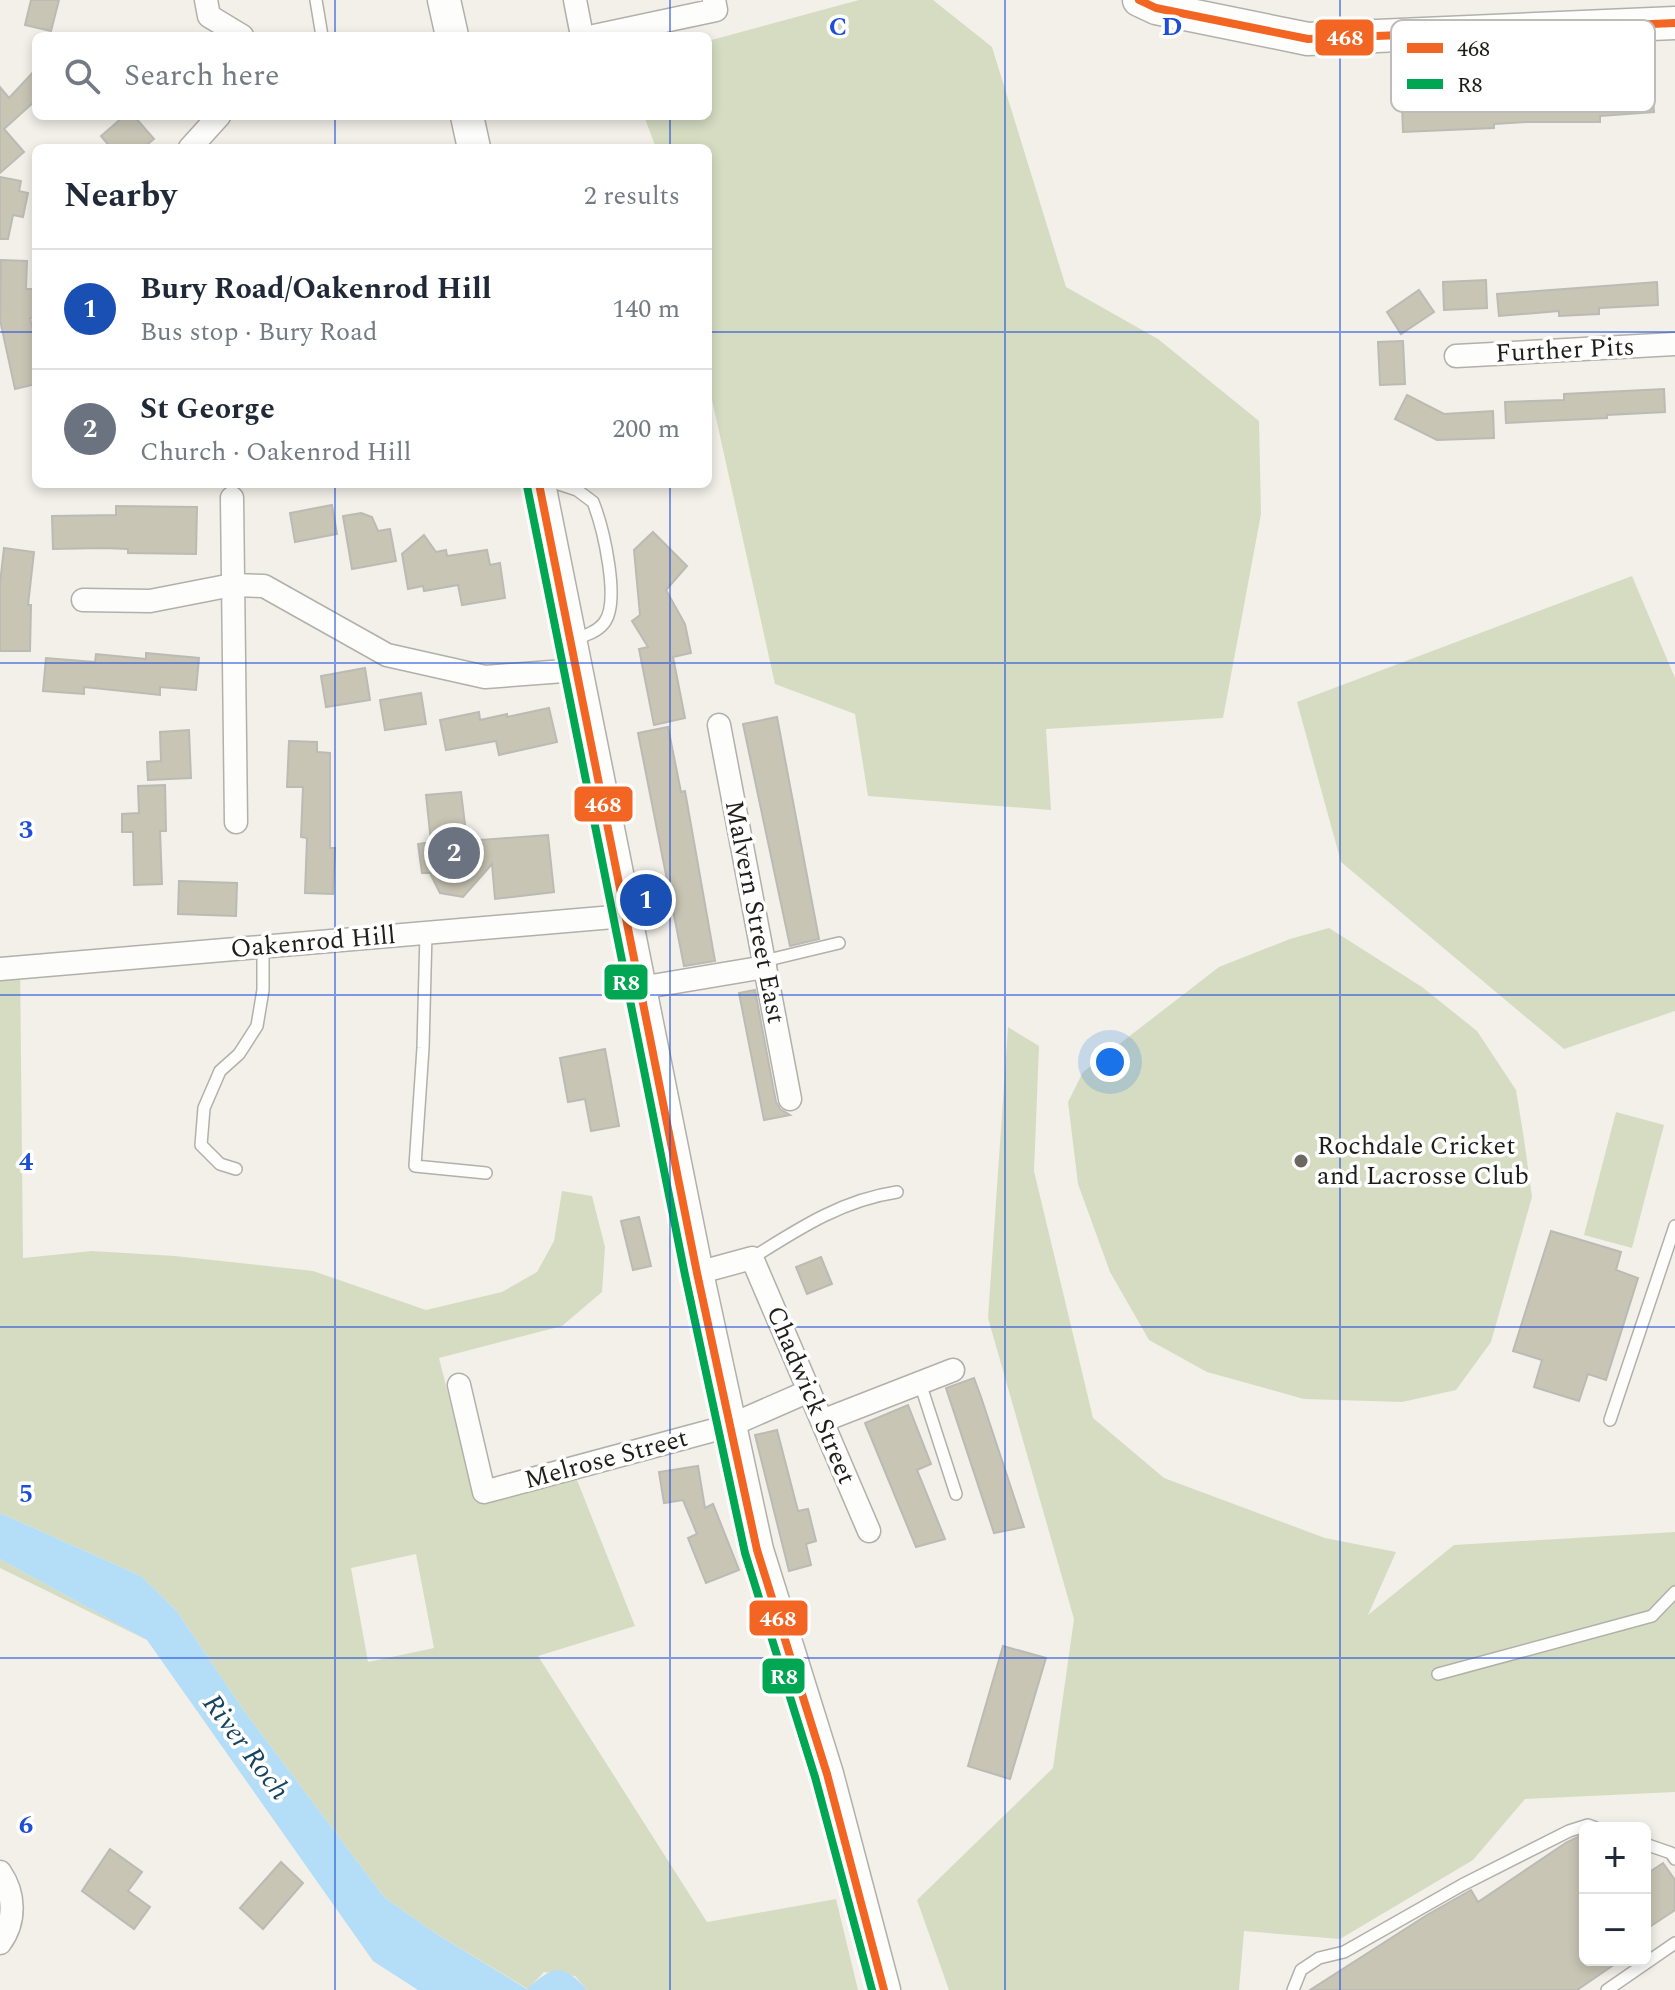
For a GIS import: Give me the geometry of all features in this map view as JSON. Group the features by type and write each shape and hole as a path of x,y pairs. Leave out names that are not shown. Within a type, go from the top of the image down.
{"main road":[{"path":"444,0 451,32"},
{"path":"1139,0 1156,8 1308,39 1391,35"},
{"path":"1655,24 1675,23"},
{"path":"468,120 473,144"},
{"path":"540,488 697,1273 757,1550 827,1774 884,1990"}],"street":[{"path":"575,0 581,32"},
{"path":"610,32 715,5"},
{"path":"208,8 237,32"},
{"path":"196,144 216,120"},
{"name":"Further Pits","path":"1456,356 1675,344"},
{"path":"232,498 236,822"},
{"path":"83,600 150,601 232,585 264,586 387,655 485,677 574,655"},
{"name":"Malvern Street East","path":"719,725 790,1099"},
{"name":"Oakenrod Hill","path":"0,969 625,916"},
{"path":"640,988 765,964"},
{"path":"697,1273 752,1258"},
{"name":"Chadwick Street","path":"752,1258 869,1531"},
{"path":"822,1421 953,1370"},
{"name":"Melrose Street","path":"459,1385 484,1492 729,1426 809,1391"},
{"path":"0,1872 21,1901 0,1943"}],"lane":[{"path":"316,0 321,32"},
{"path":"571,488 593,502 612,600 608,618 574,655"},
{"path":"426,933 423,1048 415,1166 486,1173"},
{"path":"765,964 839,943"},
{"path":"236,1169 220,1164 201,1145 204,1108 220,1071 239,1054 257,1026 263,990 263,947"},
{"path":"752,1258 819,1216 871,1196 897,1192"},
{"path":"1610,1420 1675,1226"},
{"path":"920,1383 956,1494"},
{"path":"1438,1674 1652,1616 1675,1592"},
{"path":"1293,1990 1301,1970 1319,1958 1344,1952 1462,1885 1579,1828"},
{"path":"1651,1846 1671,1853 1675,1859"},
{"path":"1607,1990 1675,1943"}],"green space":[{"path":"859,0 933,0 992,47 1066,287 1158,339 1259,421 1261,514 1223,718 1046,729 1051,810 868,796 855,714 775,684 712,400 712,144 654,144 646,120 712,120 712,40"},
{"path":"1632,576 1675,678 1675,1011 1564,1049 1341,862 1297,702"},
{"name":"Rochdale Cricket and Lacrosse Club","path":"1329,928 1422,987 1477,1031 1516,1090 1524,1139 1532,1197 1491,1342 1456,1390 1402,1402 1304,1399 1207,1372 1149,1340 1110,1272 1078,1184 1068,1102 1083,1072 1219,967 1290,939"},
{"path":"20,960 23,1258 92,1251 175,1256 313,1271 426,1310 502,1292 537,1272 554,1241 562,1191 592,1196 605,1247 602,1292 562,1326 439,1358 475,1500 577,1480 635,1626 538,1656 707,1922 836,1899 858,1990 587,1990 575,1976 544,1972 528,1989 435,1933 384,1897 242,1708 176,1610 141,1576 0,1513 0,962","holes":["416,1554 434,1648 368,1662 351,1568"]},
{"path":"1008,1027 1039,1046 1034,1171 1093,1418 1164,1478 1325,1538 1396,1552 1368,1615 1454,1545 1675,1532 1675,1792 1525,1799 1473,1860 1340,1939 1244,1931 1239,1990 949,1990 917,1900 1053,1768 1074,1619 988,1318"},
{"path":"1616,1112 1664,1125 1632,1248 1584,1235"},
{"path":"2,1560 147,1640 0,1568"}],"water":[{"name":"River Roch","path":"0,1513 141,1576 176,1610 242,1708 384,1897 435,1933 527,1989 557,1970 571,1975 587,1990 418,1990 373,1961 147,1640 0,1559"}],"building":[{"path":"31,0 59,0 51,31 25,25"},
{"path":"32,73 32,104 4,129 24,152 0,173 0,87 9,98"},
{"path":"1402,112 1654,112 1600,116 1600,122 1527,122 1494,124 1494,128 1403,132"},
{"path":"119,120 137,120 154,139 148,144 108,144 101,136"},
{"path":"0,177 21,181 19,191 28,193 23,217 13,215 8,239 0,239"},
{"path":"1,260 27,261 26,289 32,289 32,385 15,389 0,320"},
{"path":"1486,280 1487,308 1444,310 1443,282"},
{"path":"1657,282 1658,305 1599,308 1599,314 1559,316 1559,311 1499,316 1497,294"},
{"path":"1419,290 1434,312 1401,334 1387,312"},
{"path":"1403,341 1405,384 1380,385 1378,342"},
{"path":"1664,389 1665,412 1506,423 1505,402 1564,400 1564,394"},
{"path":"1407,395 1444,414 1493,411 1494,438 1437,440 1395,419"},
{"path":"332,505 337,534 295,542 290,513"},
{"path":"116,506 197,507 196,554 128,553 128,549 103,548 53,549 52,516 116,515"},
{"path":"361,513 372,517 378,531 390,529 396,561 352,569 343,516"},
{"path":"653,532 687,566 666,590 685,624 691,653 673,657 685,718 654,725 639,649 648,647 632,621 640,615 634,550"},
{"path":"424,535 436,552 446,550 447,556 487,550 490,565 500,563 505,598 462,605 458,585 424,591 423,586 408,589 402,554"},
{"path":"4,548 34,552 28,605 31,605 30,651 0,651 0,583"},
{"path":"146,653 199,658 196,690 160,687 160,695 84,687 84,694 43,691 46,658 95,662 96,654 146,659"},
{"path":"365,668 370,700 326,707 321,676"},
{"path":"421,693 426,724 385,730 380,700"},
{"path":"549,708 557,742 499,755 496,741 446,750 440,720 479,712 480,720"},
{"path":"777,717 819,939 790,946 743,724"},
{"path":"668,727 681,792 685,791 715,961 684,966 638,733"},
{"path":"189,730 191,778 148,780 147,762 161,761 160,732"},
{"path":"289,741 317,742 317,752 330,753 330,848 335,848 333,894 305,893 307,838 301,837 303,787 287,787"},
{"path":"165,785 166,831 160,831 162,884 134,885 133,832 122,832 122,814 139,813 138,786"},
{"path":"461,792 467,841 548,835 554,892 495,899 492,864 463,897 440,893 430,873 422,873 418,844 431,842 426,795"},
{"path":"179,881 237,883 236,916 178,914"},
{"path":"755,990 776,1102 780,1109 790,1115 764,1120 739,993"},
{"path":"605,1049 619,1126 591,1131 585,1099 568,1102 560,1058"},
{"path":"639,1217 651,1266 633,1270 621,1221"},
{"path":"1551,1231 1621,1252 1616,1270 1638,1278 1606,1380 1588,1374 1579,1401 1534,1387 1542,1360 1513,1351"},
{"path":"821,1257 832,1284 807,1294 796,1267"},
{"path":"974,1378 1024,1527 994,1533 946,1388"},
{"path":"908,1405 931,1464 917,1470 945,1539 916,1547 865,1423"},
{"path":"777,1430 798,1511 808,1509 816,1541 806,1544 811,1565 789,1571 755,1435"},
{"path":"698,1466 705,1508 713,1504 739,1570 706,1583 688,1538 697,1534 683,1500 664,1503 659,1472"},
{"path":"1003,1646 1046,1658 1010,1779 968,1766"},
{"path":"1579,1836 1579,1966 1612,1966 1577,1990 1310,1990 1471,1890 1478,1902"},
{"path":"110,1849 142,1872 128,1891 150,1907 134,1929 82,1891"},
{"path":"281,1862 303,1883 263,1929 240,1908"},
{"path":"1663,1863 1675,1880 1675,1910 1651,1926 1651,1894 1651,1871"}],"transit line":[{"name":"468","path":"1139,0 1156,8 1308,39 1391,35"},
{"name":"468","path":"1655,24 1675,23"},
{"name":"R8","path":"527,488 685,1275 745,1553 815,1777 872,1990"},
{"name":"468","path":"540,488 697,1273 757,1550 827,1774 884,1990"}],"place":[{"name":"St George","path":"454,853"},
{"name":"Bury Road/Oakenrod Hill","path":"646,900"},
{"name":"Rochdale Cricket and Lacrosse Club","path":"1301,1161"}]}
